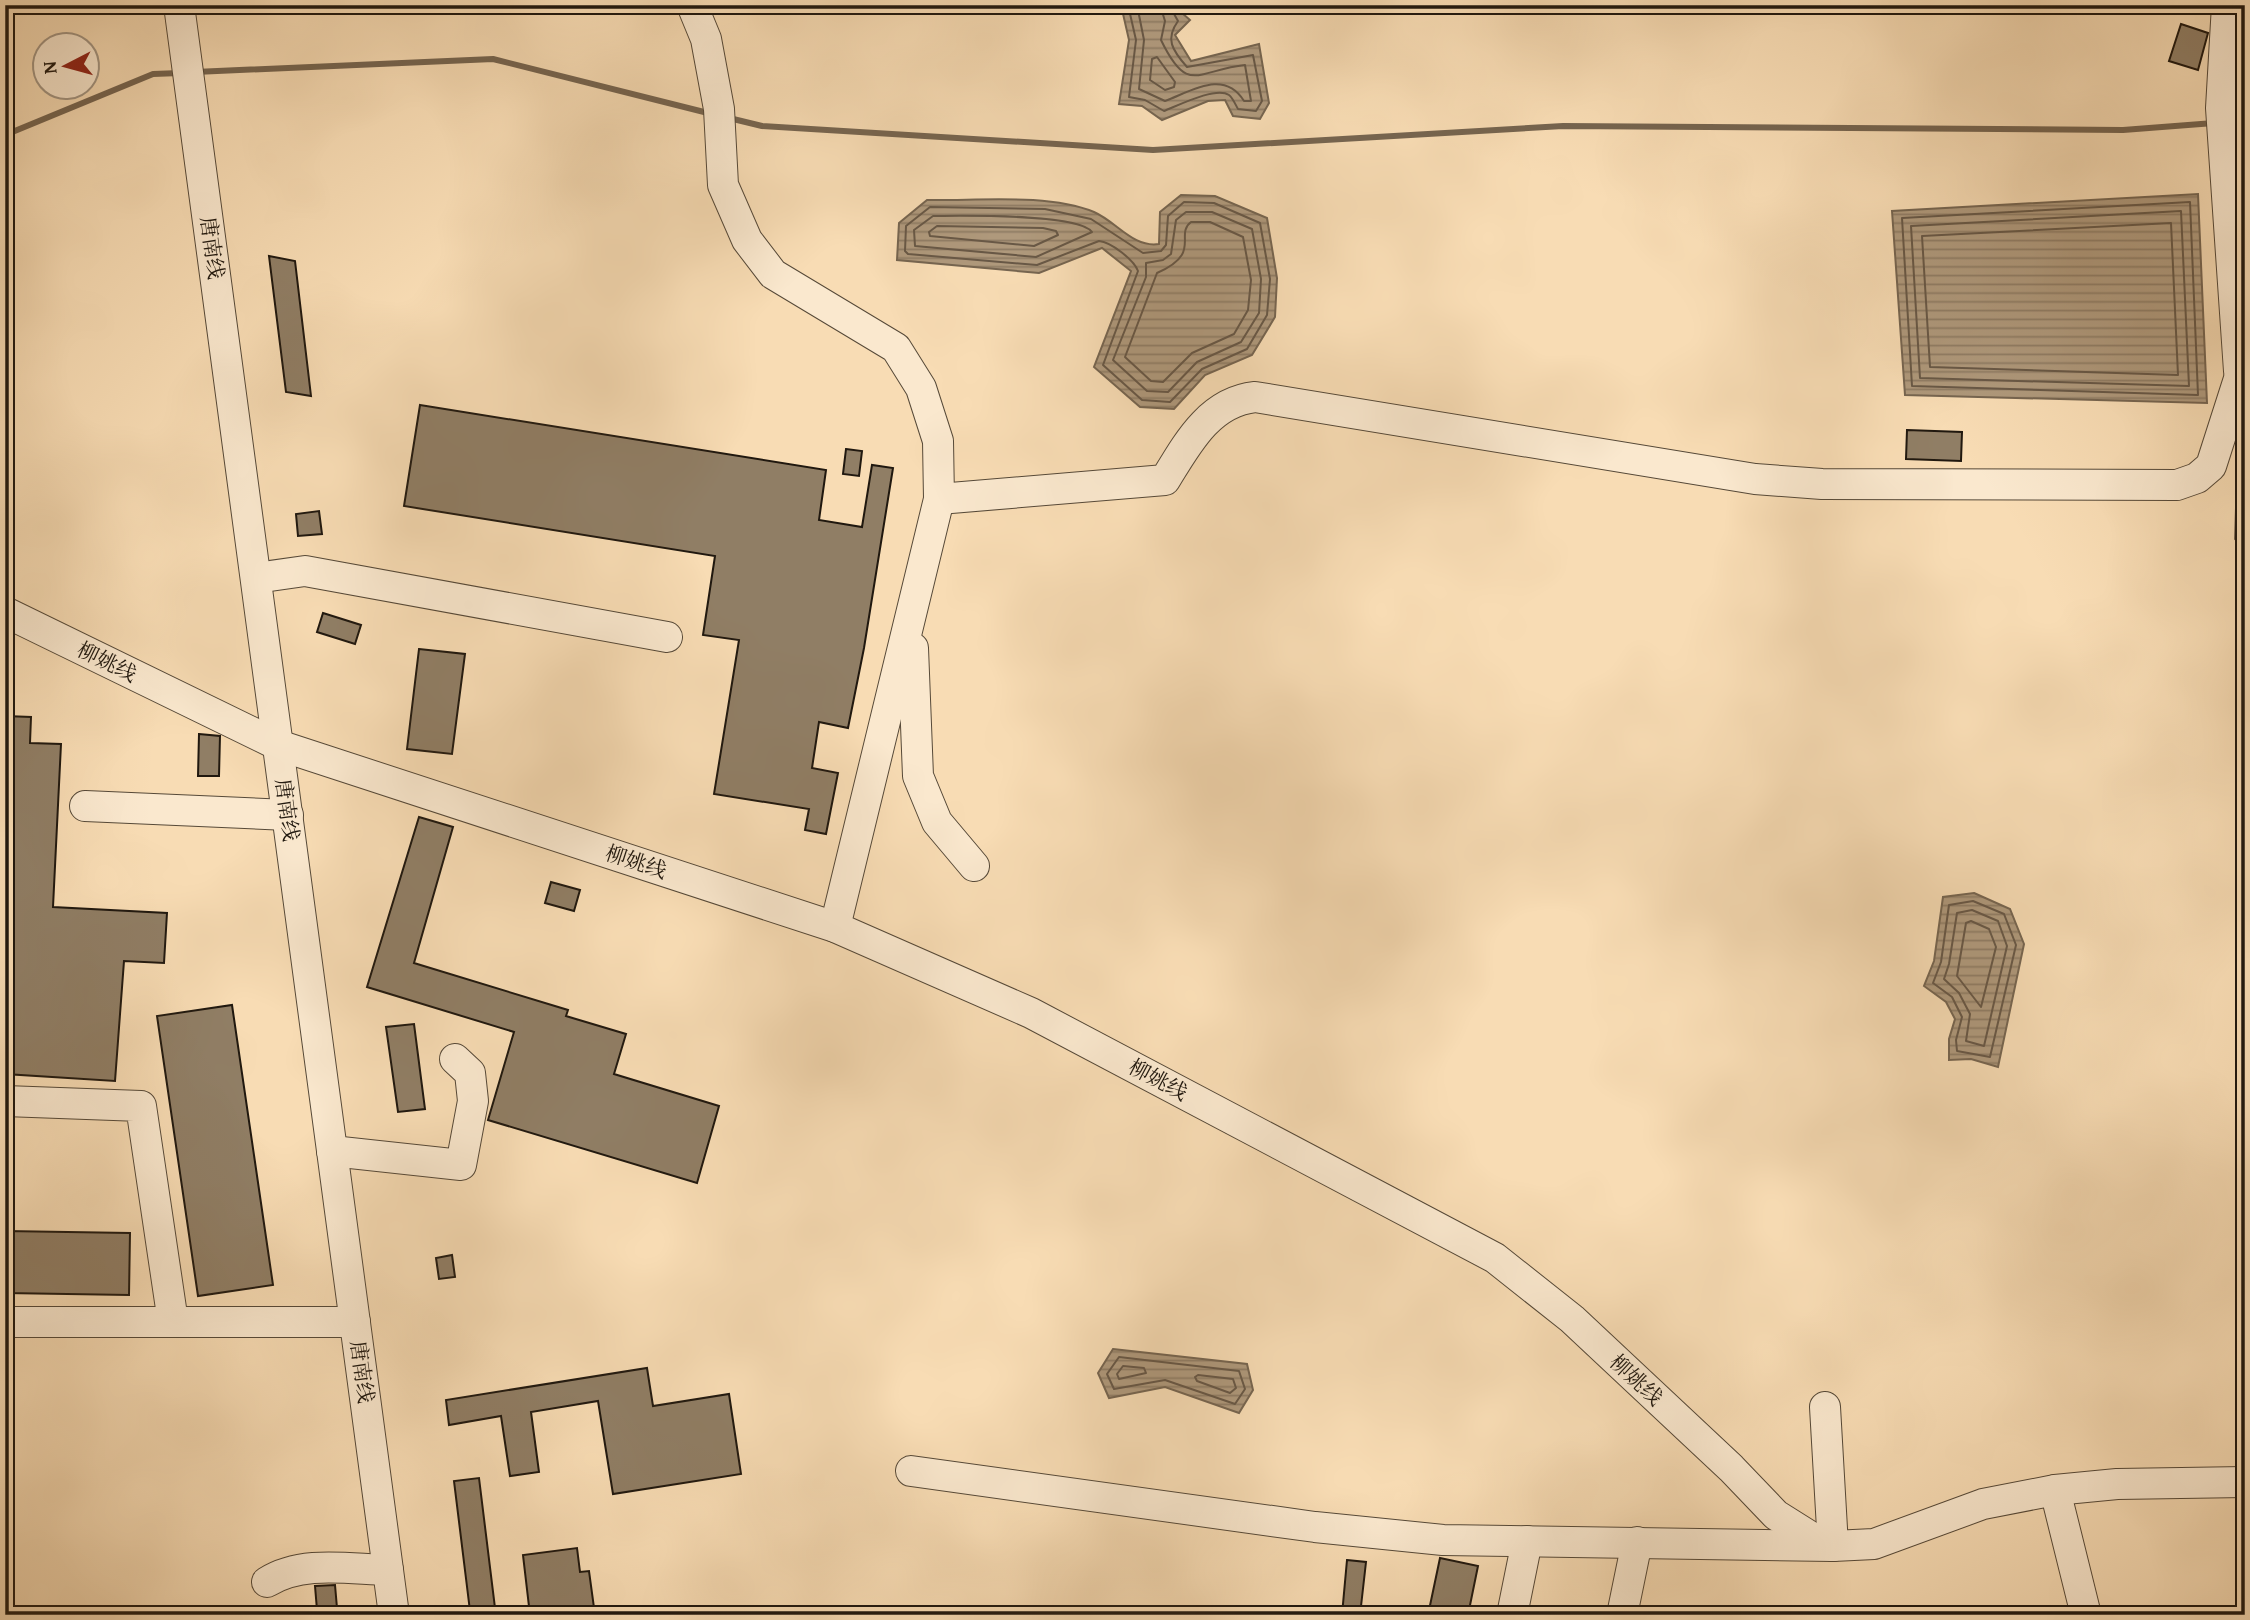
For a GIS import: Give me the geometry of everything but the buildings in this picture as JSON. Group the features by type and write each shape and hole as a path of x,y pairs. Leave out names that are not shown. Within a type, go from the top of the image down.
{"street":[{"name":"唐南线","path":"179,5 394,1615"},
{"path":"692,5 706,39 719,109 723,186 747,240 773,274 896,348 921,388 938,442 939,499 835,927"},
{"path":"939,499 1165,480 1188,441 1215,412 1237,399 1255,397 1755,479 1822,484 2177,485 2197,478 2211,466 2242,366 2239,300 2221,108 2227,5"},
{"path":"256,578 305,571 667,637"},
{"name":"柳姚线","path":"5,612 278,745 835,927 1031,1013 1494,1258 1572,1319 1731,1468 1776,1515 1811,1537 1833,1546 1874,1544 1983,1504 2055,1490 2118,1484 2245,1482"},
{"path":"912,613 918,776 937,822 974,866"},
{"path":"85,806 288,816"},
{"path":"332,1151 461,1165 472,1101 470,1073 456,1059"},
{"path":"5,1101 141,1106 173,1322"},
{"path":"5,1322 355,1322"},
{"path":"911,1471 1315,1527 1443,1540 1833,1546 1825,1407"},
{"path":"2055,1490 2086,1615"},
{"path":"1512,1615 1527,1541"},
{"path":"1622,1615 1637,1542"},
{"path":"267,1581 285,1571 300,1568 388,1570"}],"water":[{"path":"1121,5 1173,5 1190,20 1175,35 1191,61 1259,44 1269,103 1260,119 1233,116 1225,100 1208,101 1162,120 1142,106 1119,104 1129,40"},
{"path":"2198,194 2207,403 1905,395 1892,211"},
{"path":"1181,195 1215,196 1267,218 1277,278 1275,317 1252,355 1205,375 1174,409 1140,407 1094,367 1131,271 1102,248 1039,273 897,260 899,223 927,200 1012,199 1055,202 1094,212 1141,242 1159,244 1160,212"},
{"path":"2245,505 2245,547 2235,539 2236,508"},
{"path":"1974,893 2010,909 2024,944 1998,1067 1971,1059 1949,1060 1949,1039 1955,1019 1946,1002 1924,986 1934,961 1943,897"},
{"path":"1113,1349 1247,1364 1253,1390 1239,1413 1165,1387 1109,1398 1098,1373"}],"waterway":[{"path":"195,72 493,59 712,114"},
{"path":"5,135 153,74 180,73"},
{"path":"729,118 762,126 1153,150 1563,126 2123,130 2214,123"},
{"path":"2232,121 2245,120"}]}
